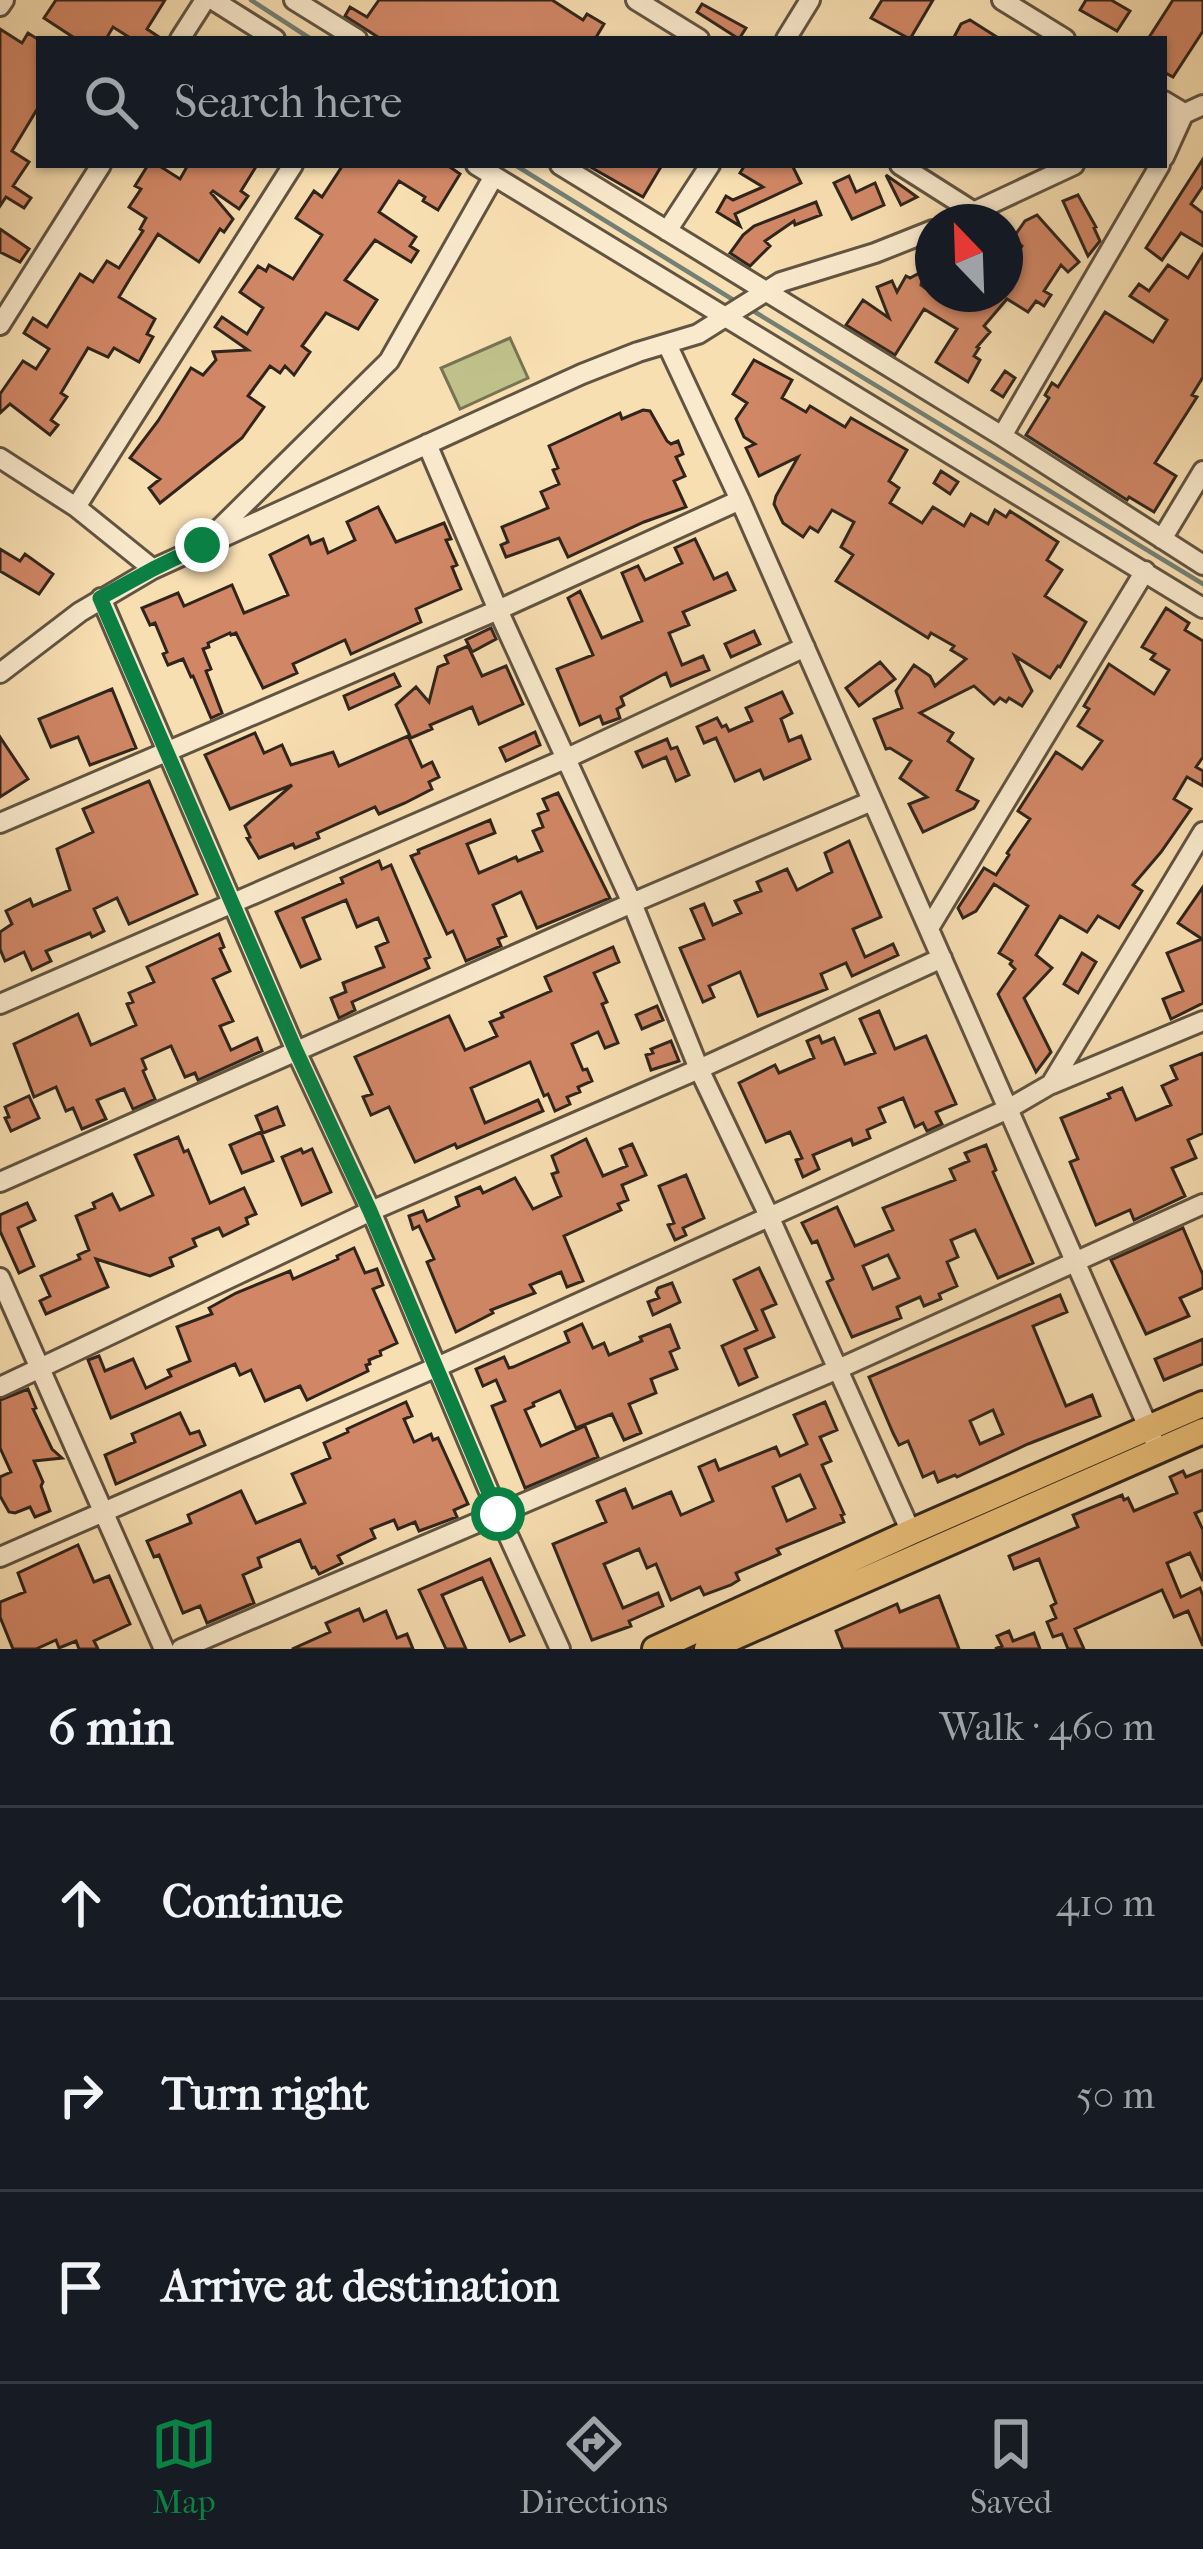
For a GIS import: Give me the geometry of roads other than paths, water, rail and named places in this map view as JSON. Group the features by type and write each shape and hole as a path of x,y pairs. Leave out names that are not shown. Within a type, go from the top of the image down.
{"main road":[{"path":"724,1646 1153,1439 1203,1405"},
{"path":"655,1649 911,1532 1153,1439 1203,1431"}],"street":[{"path":"182,36 209,0 270,36"},
{"path":"294,0 351,36"},
{"path":"636,0 694,36"},
{"path":"788,36 810,0"},
{"path":"1002,0 1060,36"},
{"path":"1167,153 1194,109"},
{"path":"0,325 99,168"},
{"path":"76,507 291,168"},
{"path":"565,168 1203,565"},
{"path":"667,232 708,168"},
{"path":"905,168 961,204"},
{"path":"991,204 1068,168"},
{"path":"1002,436 1158,168"},
{"path":"202,545 389,361 485,170 1203,608"},
{"path":"0,673 100,598 202,545 596,368 698,334 761,293 915,237"},
{"path":"668,344 1153,1439"},
{"path":"427,444 632,903 699,1069 911,1532"},
{"path":"0,458 76,507 153,569"},
{"path":"1162,539 1203,471"},
{"path":"0,823 498,610 740,500"},
{"path":"929,928 1145,571"},
{"path":"100,598 560,1649"},
{"path":"0,1004 565,759 805,647"},
{"path":"0,1182 872,801"},
{"path":"1051,1084 1203,832"},
{"path":"0,1387 370,1211 942,958"},
{"path":"0,1557 437,1367 1008,1108 1051,1084 1203,1021"},
{"path":"181,1649 836,1370 1203,1204"},
{"path":"0,1278 164,1649"}],"waterway":[{"path":"251,0 306,36"},
{"path":"520,168 740,304"},
{"path":"750,309 1203,584"}]}
